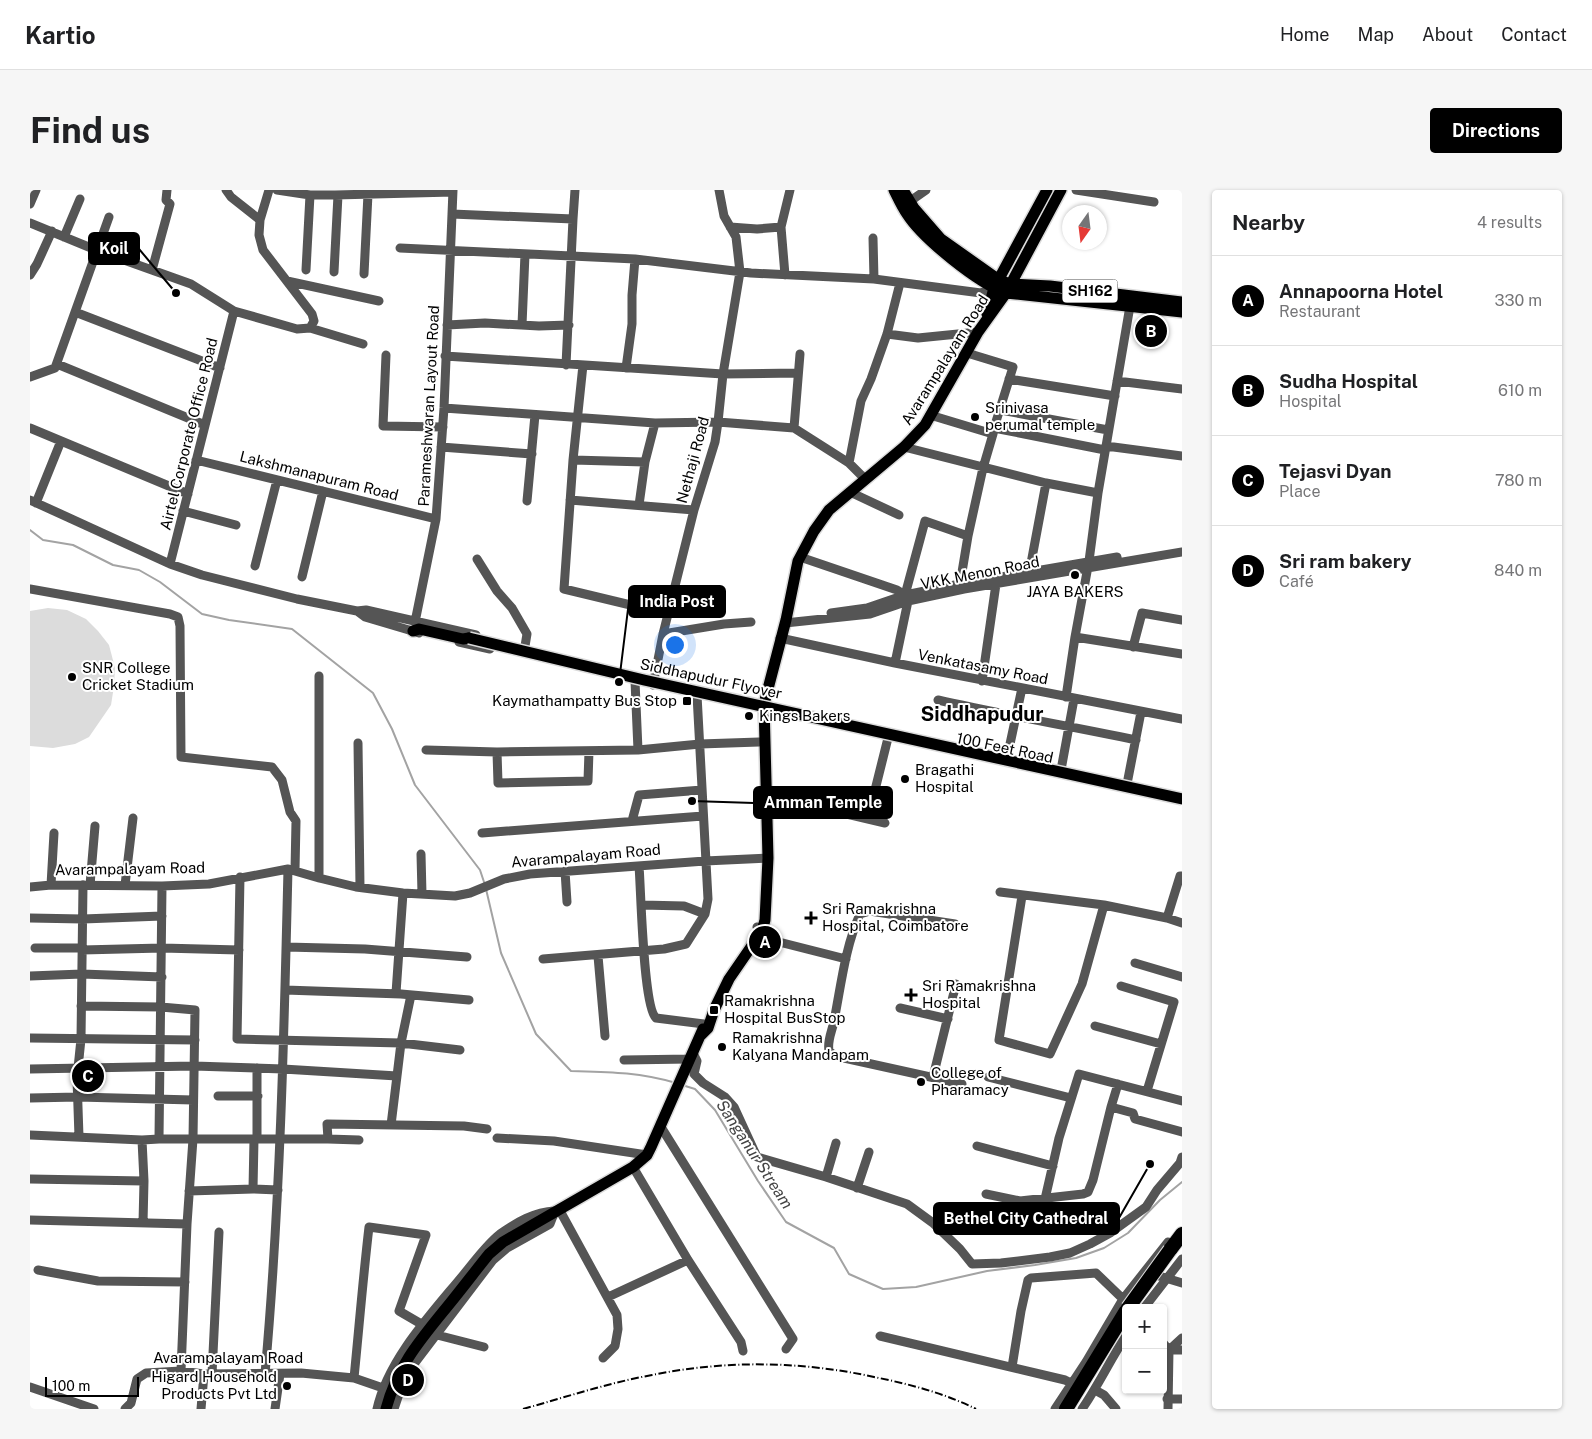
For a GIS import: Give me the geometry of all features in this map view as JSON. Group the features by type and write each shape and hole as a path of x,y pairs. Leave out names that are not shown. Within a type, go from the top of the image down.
{"highway":[{"path":"1140,1304 1177,1252 1182,1233"},
{"path":"1128,1304 1177,1252"},
{"path":"1066,1409 1122,1313"},
{"path":"1076,1409 1122,1332"}],"main road":[{"name":"SH162","path":"894,190 941,239 1002,286 1182,312"},
{"name":"SH162","path":"903,190 906,204"},
{"path":"1002,286 1047,190"},
{"path":"1002,286 1061,190"},
{"name":"SH162","path":"1002,286 1050,286 1182,302"},
{"name":"Avarampalayam Road","path":"765,858 766,795 762,707 800,558 814,531 829,510 904,448 924,425 986,321 1002,286"},
{"name":"Siddhapudur Flyover","path":"430,624 446,633"},
{"name":"Siddhapudur Flyover","path":"414,626 419,629 469,638 644,680 1182,799"},
{"path":"386,1409 390,1394 404,1363 416,1345 489,1254 503,1242 633,1167 647,1155 676,1093 702,1029 708,1028 714,1010 735,969 759,929 765,858 759,742 762,707"},
{"name":"100 Feet Road","path":"762,707 888,738 1182,799"},
{"name":"100 Feet Road","path":"762,707 1127,784 1182,799"}],"street":[{"path":"30,204 36,190"},
{"path":"152,270 170,204 166,200 167,190"},
{"path":"226,190 260,220"},
{"path":"269,190 260,220 259,235 263,250 312,314 314,321 310,328"},
{"path":"277,190 310,195 453,191"},
{"path":"566,365 575,190"},
{"name":"Nethaji Road","path":"654,682 663,634 694,510 715,442 723,374 740,272 736,237 724,216 719,190"},
{"path":"785,276 781,227 790,190"},
{"path":"906,204 926,190"},
{"path":"1076,190 1154,202"},
{"name":"Parameshwaran Layout Road","path":"414,626 436,519 444,408 453,191"},
{"path":"364,274 368,194"},
{"path":"306,270 310,195"},
{"path":"334,272 338,195"},
{"path":"64,236 80,200"},
{"path":"452,214 573,220"},
{"path":"30,377 55,368 57,364 109,217"},
{"path":"30,222 96,250 191,284 234,311 298,330 310,328 363,344"},
{"path":"730,228 756,229 781,227"},
{"path":"30,275 52,231"},
{"path":"873,238 874,279"},
{"path":"400,248 635,260 785,276 874,279 982,293 1002,286"},
{"path":"522,325 525,254"},
{"path":"626,368 632,324 635,260"},
{"path":"287,281 380,302"},
{"path":"849,463 862,401 887,334 900,283"},
{"path":"1061,770 1069,726 1075,637 1089,564 1098,492 1130,306"},
{"name":"Airtel Corporate Office Road","path":"170,564 234,311"},
{"path":"75,312 220,368"},
{"path":"447,325 485,323 569,325"},
{"path":"887,334 918,338 978,332"},
{"path":"960,584 983,468 1013,367 967,353"},
{"path":"794,428 800,354"},
{"path":"386,355 383,426 443,427"},
{"path":"445,356 723,374 798,373"},
{"path":"57,364 205,425"},
{"path":"583,365 570,500 564,589 668,614"},
{"path":"1009,379 1115,396"},
{"path":"1117,381 1182,389"},
{"path":"444,408 655,423 718,422 794,428 849,463 865,479"},
{"path":"1001,410 1108,430"},
{"path":"527,501 535,415"},
{"path":"930,415 994,431 1106,448 1182,456"},
{"path":"639,505 645,462 655,423"},
{"path":"30,428 188,494"},
{"path":"61,440 33,502 170,564 202,575 357,612 365,617 414,626 635,681 654,682 762,707"},
{"path":"441,447 532,454"},
{"path":"904,448 1046,483 1098,492"},
{"name":"Lakshmanapuram Road","path":"196,460 436,519"},
{"path":"574,460 645,462"},
{"path":"255,566 277,480"},
{"path":"1029,574 1046,483"},
{"path":"302,577 323,491"},
{"path":"850,492 899,515"},
{"path":"570,500 694,510"},
{"path":"183,511 236,525"},
{"path":"895,664 907,598 925,521 968,536"},
{"name":"VKK Menon Road","path":"785,621 867,608 960,584 1182,547"},
{"name":"VKK Menon Road","path":"1089,564 1182,552"},
{"path":"800,558 897,590 907,598"},
{"path":"478,559 497,592 512,608 527,634 525,646"},
{"name":"VKK Menon Road","path":"907,598 996,584 1029,574"},
{"path":"982,681 996,584"},
{"path":"30,589 178,617 180,626 181,757 272,767 282,780 290,812 296,821 286,947 278,1190 265,1374"},
{"path":"1133,647 1142,613 1182,620"},
{"path":"663,634 724,624 751,622"},
{"path":"414,626 430,624 525,646 697,695 762,707"},
{"path":"1075,637 1182,654"},
{"name":"Venkatasamy Road","path":"780,638 895,664 1182,719"},
{"path":"319,676 319,878"},
{"path":"635,681 638,750"},
{"path":"1007,758 1022,688"},
{"path":"543,959 598,956 664,949 686,944 705,914 708,898 697,695"},
{"path":"938,700 1136,740"},
{"path":"1127,784 1141,712"},
{"path":"868,818 888,738"},
{"path":"426,750 497,752 638,750 700,744 759,742"},
{"path":"358,743 360,887"},
{"path":"497,752 498,783 588,781 589,751"},
{"path":"632,821 639,795 702,790"},
{"path":"766,795 868,818 885,824"},
{"path":"482,833 703,816"},
{"path":"125,886 133,818"},
{"path":"79,1137 78,1068 81,1039 83,919 95,826"},
{"path":"51,885 54,833"},
{"path":"421,854 422,894"},
{"name":"Avarampalayam Road","path":"30,887 51,885 162,886 209,884 292,869 319,878 360,887 403,893 455,896 470,893 504,879 530,874 705,860 765,858"},
{"path":"639,866 644,951 649,1000 653,1016 702,1029"},
{"path":"565,871 567,902"},
{"path":"1166,918 1180,876 1182,876"},
{"path":"240,877 237,1039 401,1043 460,1050"},
{"path":"159,1139 162,886"},
{"path":"1000,892 1104,905 1182,923"},
{"path":"396,994 403,893"},
{"path":"1022,896 999,1040 1050,1054 1082,984 1104,905"},
{"path":"642,906 684,906 705,914"},
{"path":"955,924 870,911 860,914 846,959 833,1024 827,1042 829,1051 836,1056 962,1084"},
{"path":"30,918 83,919 162,916"},
{"path":"759,929 779,942 846,959"},
{"path":"286,947 399,951 467,957"},
{"path":"35,948 239,950"},
{"path":"598,956 606,1036"},
{"path":"1135,963 1182,977"},
{"path":"30,976 82,974 162,977"},
{"path":"933,1077 956,984"},
{"path":"1122,986 1174,1002 1147,1091"},
{"path":"285,990 396,994 469,1000"},
{"path":"391,1125 401,1043 411,995"},
{"path":"81,1006 162,1007 195,1010 193,1139 187,1224 181,1372"},
{"path":"900,1008 948,1019"},
{"path":"1095,1026 1161,1044"},
{"path":"30,1038 195,1040"},
{"path":"624,1060 691,1058 697,1061 694,1074 703,1083 725,1097 734,1107 757,1157 826,1177 907,1204 917,1210 960,1249 972,1264 1001,1263 1050,1257 1090,1244 1146,1207 1157,1190 1180,1163 1182,1157"},
{"path":"30,1069 194,1066 283,1068 397,1076"},
{"path":"253,1189 258,1096 257,1068"},
{"path":"1044,1199 1079,1074 1182,1101"},
{"path":"988,1077 1071,1098"},
{"path":"986,1194 1020,1201 1088,1192 1093,1180 1118,1084"},
{"path":"218,1096 258,1096"},
{"path":"30,1098 78,1097 194,1100"},
{"path":"1111,1107 1133,1113 1135,1119 1182,1132"},
{"path":"328,1139 327,1124 464,1126 487,1129"},
{"path":"661,1127 793,1339 786,1349"},
{"path":"30,1135 142,1140 359,1140"},
{"path":"497,1138 554,1141 647,1155"},
{"path":"142,1140 144,1181 143,1223"},
{"path":"826,1177 836,1142"},
{"path":"977,1146 1053,1166"},
{"path":"857,1188 869,1152"},
{"path":"633,1167 688,1260 741,1342 743,1351"},
{"path":"30,1179 144,1181"},
{"path":"189,1191 278,1190"},
{"path":"377,1409 383,1388 408,1345 483,1251 498,1236 525,1218 546,1211 554,1212"},
{"path":"554,1212 608,1297 616,1315 618,1329 615,1346 603,1358"},
{"path":"394,1409 402,1382 493,1260 520,1240 550,1224 554,1212"},
{"path":"30,1220 187,1224"},
{"path":"354,1378 368,1228 426,1235 398,1311 423,1325"},
{"path":"201,1409 208,1374 219,1232"},
{"path":"1127,1304 1145,1271 1172,1238 1177,1233 1182,1233"},
{"path":"1147,1304 1167,1278 1177,1252"},
{"path":"608,1297 688,1260"},
{"path":"38,1270 98,1280 185,1282"},
{"path":"1145,1271 1182,1283"},
{"path":"1012,1367 1021,1311 1028,1280 1031,1278 1096,1273 1124,1304"},
{"path":"1055,1409 1071,1383 1122,1312"},
{"path":"437,1334 484,1347"},
{"path":"880,1336 1071,1383"},
{"path":"1167,1346 1182,1338"},
{"path":"1082,1409 1122,1342"},
{"path":"1167,1346 1182,1350"},
{"path":"1166,1349 1168,1409"},
{"name":"Avarampalayam Road","path":"130,1407 137,1379 146,1373 301,1373 354,1378 383,1388"},
{"path":"275,1409 280,1374"},
{"path":"30,1387 94,1409"},
{"path":"1095,1390 1104,1395 1116,1409"},
{"path":"1167,1399 1182,1399"}],"shaded area":[{"name":"SNR College Cricket Stadium","path":"48,608 67,610 86,619 109,645 115,668 111,705 89,737 75,744 53,748 30,746 30,611"}],"waterway":[{"name":"Sanganur Stream","path":"30,530 43,540 73,545 113,565 139,570 160,582 202,614 292,629 373,693 392,729 415,785 480,870 485,885"},
{"name":"Sanganur Stream","path":"486,889 501,953 536,1034 571,1071 611,1072 662,1079 676,1083"},
{"name":"Sanganur Stream","path":"682,1085 695,1089 715,1110 758,1181 786,1222 834,1248 849,1274 883,1289 916,1287 987,1271 1076,1258 1104,1248 1128,1233 1160,1200 1182,1182"}],"railway":[{"path":"523,1409 636,1378 680,1370 763,1364 819,1368 887,1380 939,1394 976,1409"}],"place":[{"name":"Koil","path":"176,293"},
{"name":"Sudha Hospital","path":"1151,331"},
{"name":"Srinivasa perumal temple","path":"975,417"},
{"name":"JAYA BAKERS","path":"1075,575"},
{"name":"SNR College Cricket Stadium","path":"72,677"},
{"name":"India Post","path":"619,682"},
{"name":"Kaymathampatty Bus Stop","path":"687,701"},
{"name":"Kings Bakers","path":"749,716"},
{"name":"Bragathi Hospital","path":"905,779"},
{"name":"Amman Temple","path":"692,801"},
{"name":"Sri Ramakrishna Hospital, Coimbatore","path":"811,918"},
{"name":"Annapoorna Hotel","path":"765,942"},
{"name":"Sri Ramakrishna Hospital","path":"911,995"},
{"name":"Ramakrishna Hospital BusStop","path":"714,1010"},
{"name":"Ramakrishna Kalyana Mandapam","path":"722,1047"},
{"name":"Tejasvi Dyan","path":"88,1076"},
{"name":"College of Pharamacy","path":"921,1082"},
{"name":"Bethel City Cathedral","path":"1150,1164"},
{"name":"Sri ram bakery","path":"408,1380"},
{"name":"Higard Household Products Pvt Ltd","path":"287,1386"}],"district":[{"name":"Siddhapudur","path":"982,714"}]}
